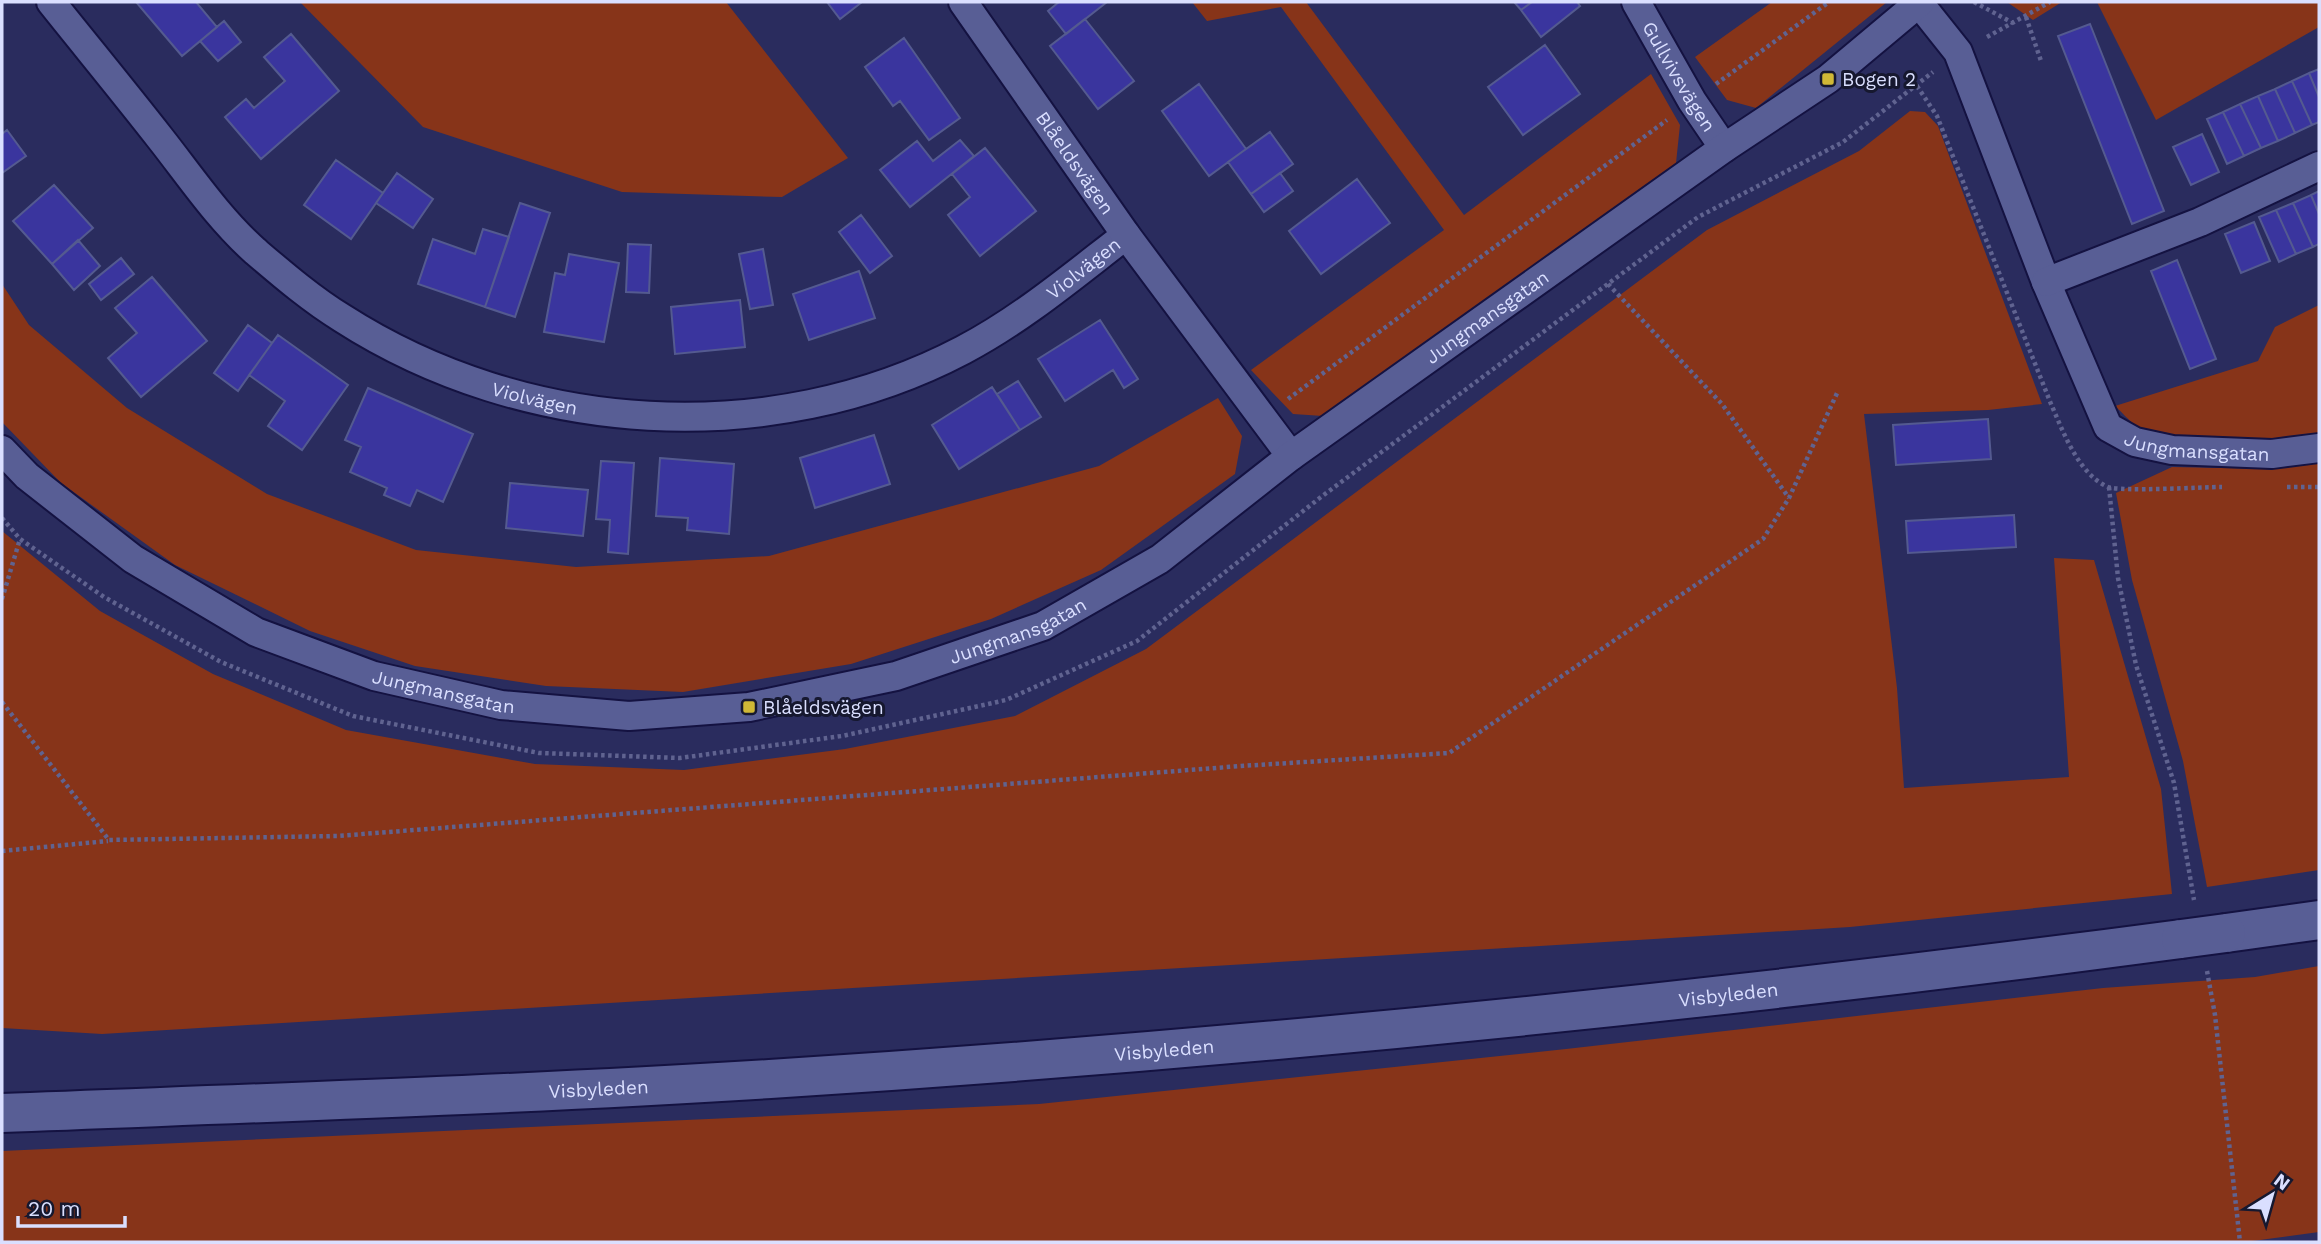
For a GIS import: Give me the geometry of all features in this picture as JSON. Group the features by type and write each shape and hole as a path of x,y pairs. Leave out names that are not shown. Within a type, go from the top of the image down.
{"main road":[{"name":"Visbyleden","path":"2,1113 460,1095 772,1079 1222,1044 1870,980 2193,952 2226,933 2319,920"}],"street":[{"name":"Violvägen","path":"51,2 209,201 253,249 293,282 342,318 460,377 593,411 660,418 731,416 799,408 859,392 964,350 1036,304 1126,235"},
{"name":"Blåeldsvägen","path":"963,2 1126,235 1291,456"},
{"name":"Gullvivsvägen","path":"1636,2 1692,101 1724,148"},
{"name":"Jungmansgatan","path":"2,450 27,476 133,559 256,632 374,676 488,702 629,716 749,707 896,676 1042,626 1160,559 1291,456 1724,148 1828,79 1919,3 1958,52 2046,282 2108,427 2135,442 2172,450 2272,454 2319,448"},
{"path":"2046,282 2200,222 2319,166"}],"path":[{"path":"1263,418 1829,2"},
{"path":"1974,2 2014,23"},
{"path":"2,518 20,539 104,597 221,662 352,716 539,753 680,758 842,736 1006,700 1137,641 1321,497 1698,217 1843,142 1958,52 2050,2"},
{"path":"2026,17 2040,61"},
{"path":"1917,86 1937,116 2069,444 2087,470 2109,487 2227,487"},
{"path":"1608,284 1723,404 1789,498"},
{"path":"2,851 109,841 337,836 1449,752 1763,539 1789,498 1838,391"},
{"path":"2109,487 2118,578 2136,665 2174,783 2194,902"},
{"path":"2280,487 2319,487"},
{"path":"2,599 20,539"},
{"path":"2,702 109,841"},
{"path":"2193,952 2215,1015 2240,1242"}],"shaded area":[{"path":"300,2 726,2 848,158 782,197 622,192 423,127"},
{"path":"1192,2 1306,2 1464,215 1651,74 1680,125 1676,163 1323,416 1293,414 1251,370 1444,230 1281,7 1207,21"},
{"path":"1772,2 1887,2 1756,108 1727,100 1695,57"},
{"path":"2007,2 2062,2 2033,20"},
{"path":"2097,2 2319,2 2319,27 2156,120"},
{"path":"1910,111 1925,112 1938,126 2042,404 1988,410 1864,414 1897,688 1904,788 2069,777 2054,558 2094,560 2161,789 2172,894 1850,927 102,1034 2,1028 2,531 100,611 213,674 346,730 535,764 684,770 845,749 1015,716 1146,649 1707,230 1859,151"},
{"path":"2,284 29,325 127,408 267,494 416,550 576,567 769,556 1099,466 1218,398 1242,436 1235,474 1101,570 991,619 851,664 683,692 546,686 415,666 310,631 175,565 61,483 2,422"},
{"path":"2319,305 2319,434 2230,440 2162,435 2140,428 2115,406 2258,361 2275,327"},
{"path":"2319,463 2319,870 2207,887 2183,761 2132,580 2116,493 2172,467 2271,469"},
{"path":"2319,966 2319,1232 2245,1242 2,1242 2,1151 1039,1104 1566,1049 2103,988 2255,977"}],"building":[{"path":"136,2 196,2 217,27 182,56"},
{"path":"827,2 862,2 840,19"},
{"path":"1059,2 1107,2 1066,34 1048,11"},
{"path":"1514,2 1532,2 1521,10"},
{"path":"1532,2 1577,2 1580,6 1541,37 1521,10"},
{"path":"1085,19 1134,81 1098,109 1050,46"},
{"path":"224,21 241,42 218,61 200,41"},
{"path":"2090,24 2164,211 2132,224 2058,36"},
{"path":"291,34 339,91 261,159 225,117 246,99 254,108 285,81 264,57"},
{"path":"904,38 960,118 929,140 900,101 893,106 865,67"},
{"path":"1545,45 1580,94 1523,135 1488,87"},
{"path":"2319,69 2319,97 2309,73"},
{"path":"2309,73 2319,97 2319,122 2312,125 2292,81"},
{"path":"2292,81 2312,125 2295,133 2275,89"},
{"path":"1199,84 1246,149 1209,176 1162,111"},
{"path":"2275,89 2295,133 2278,141 2258,96"},
{"path":"2258,96 2278,141 2261,148 2240,104"},
{"path":"2240,104 2261,148 2244,156 2223,112"},
{"path":"2223,112 2244,156 2227,164 2207,119"},
{"path":"7,130 26,156 2,173 2,134"},
{"path":"1270,132 1293,164 1251,194 1228,162"},
{"path":"2202,134 2219,172 2191,185 2173,147"},
{"path":"960,140 974,156 910,207 880,170 917,141 933,161"},
{"path":"985,148 1036,211 980,256 948,215 970,197 952,174"},
{"path":"336,160 383,193 351,239 304,205"},
{"path":"397,173 433,199 413,228 376,203"},
{"path":"1280,173 1293,191 1264,212 1251,194"},
{"path":"1357,179 1390,223 1321,274 1289,231"},
{"path":"54,185 93,228 52,264 13,221"},
{"path":"2319,191 2319,214 2311,195"},
{"path":"2311,195 2319,214 2319,244 2313,247 2293,203"},
{"path":"520,203 550,213 515,317 485,307"},
{"path":"2293,203 2313,247 2296,254 2276,210"},
{"path":"2276,210 2296,254 2279,262 2259,217"},
{"path":"861,215 892,256 870,273 839,232"},
{"path":"2254,222 2270,261 2241,273 2225,234"},
{"path":"483,229 509,237 485,307 418,284 433,239 475,254"},
{"path":"78,240 100,266 74,290 52,264"},
{"path":"628,244 651,245 649,293 626,292"},
{"path":"763,249 773,305 750,309 739,254"},
{"path":"569,254 619,263 604,342 544,332 555,273 565,275"},
{"path":"121,258 134,274 101,300 89,284"},
{"path":"2177,260 2216,359 2190,369 2151,271"},
{"path":"859,271 875,318 809,340 793,294"},
{"path":"152,277 207,341 141,397 108,358 137,333 115,308"},
{"path":"740,300 745,347 675,354 671,307"},
{"path":"1100,320 1138,379 1124,388 1113,370 1065,401 1038,359"},
{"path":"248,325 272,343 238,391 214,373"},
{"path":"278,335 348,385 302,450 268,426 285,401 249,375"},
{"path":"1018,381 1041,417 1020,430 997,394"},
{"path":"992,387 1020,430 959,469 932,425"},
{"path":"368,388 473,434 443,502 417,490 410,506 384,495 387,488 350,472 361,447 345,440"},
{"path":"1988,419 1991,459 1896,465 1893,425"},
{"path":"874,435 890,484 815,508 800,458"},
{"path":"660,458 734,464 729,534 687,530 688,518 656,516"},
{"path":"601,461 634,463 628,554 608,552 610,520 596,519"},
{"path":"510,483 588,490 583,536 506,528"},
{"path":"2014,515 2016,547 1908,553 1906,521"}],"place":[{"name":"Bogen 2","path":"1828,79"},
{"name":"Blåeldsvägen","path":"749,707"}]}
